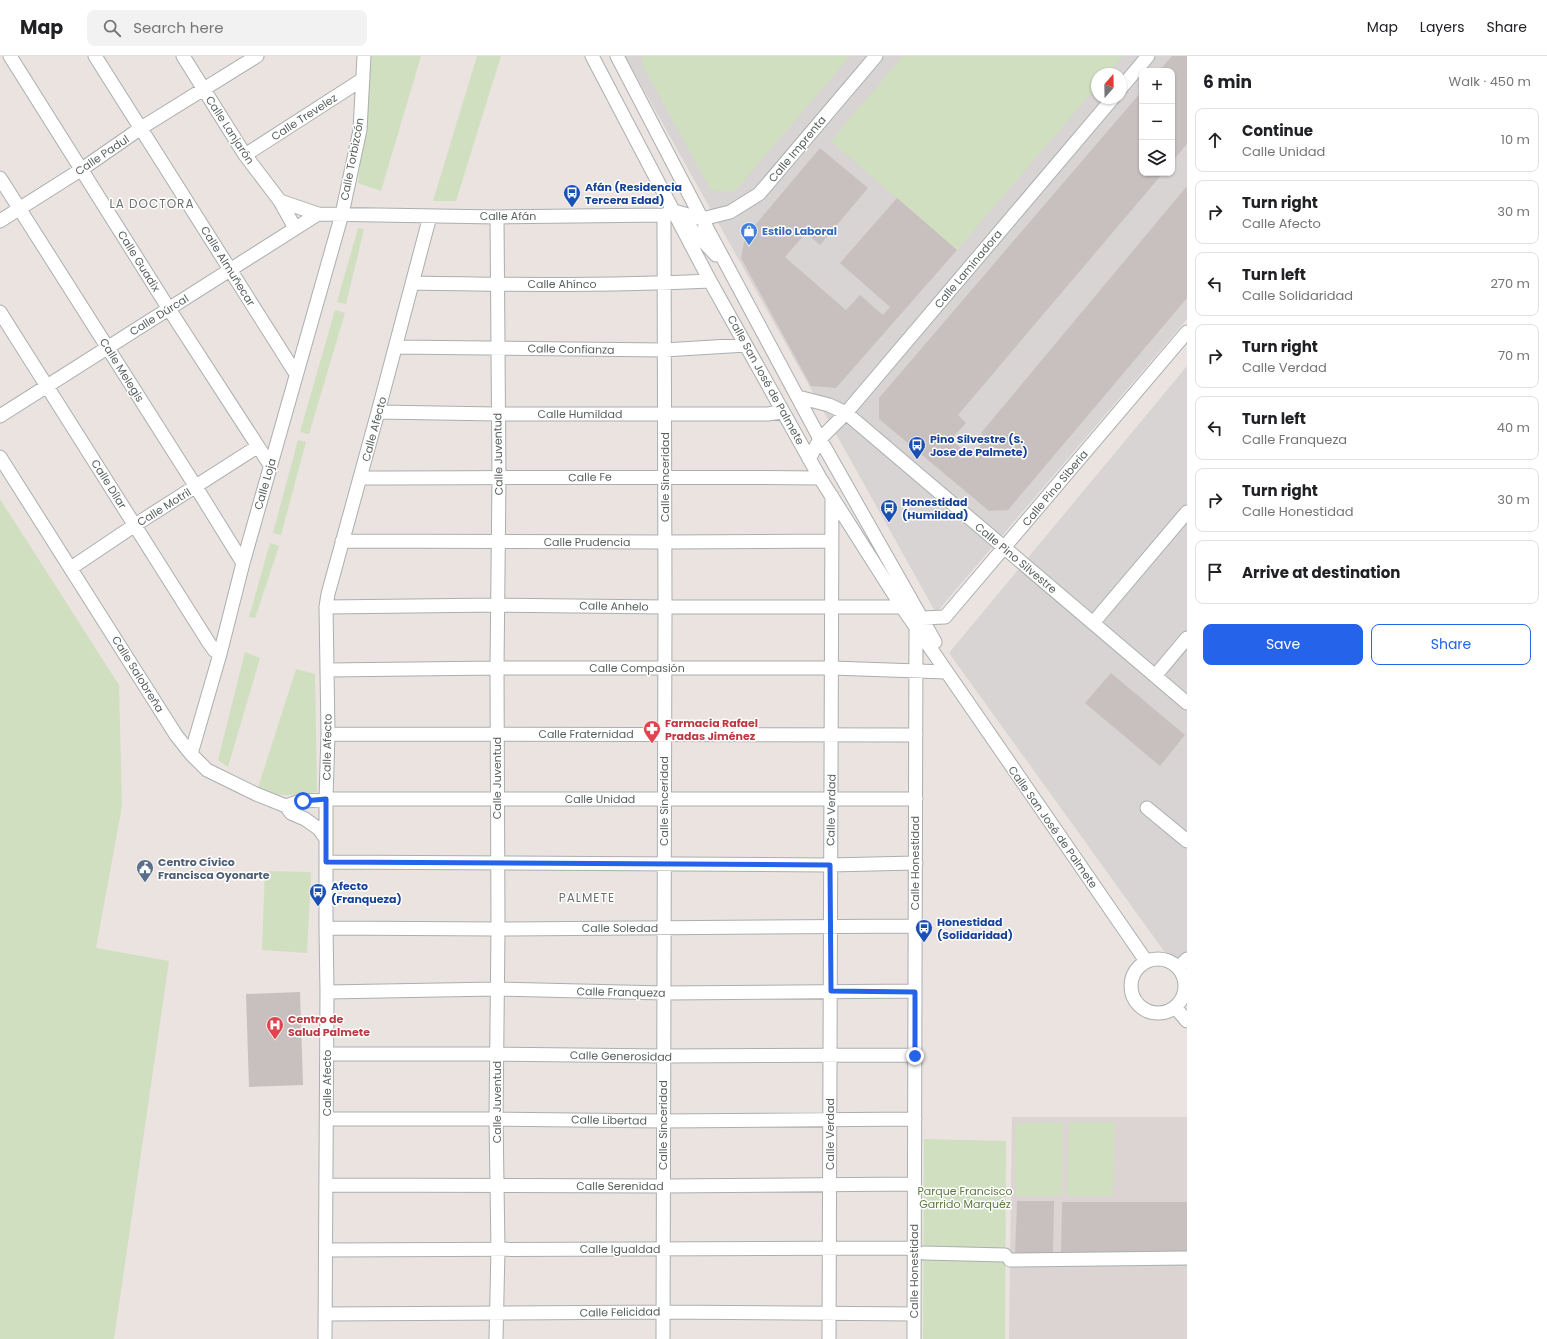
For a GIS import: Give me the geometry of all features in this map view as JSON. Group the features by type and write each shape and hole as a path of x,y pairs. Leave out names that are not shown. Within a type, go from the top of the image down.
{"street":[{"name":"Calle Guadix","path":"10,56 169,309 270,465"},
{"name":"Calle Almuñecar","path":"95,56 296,374"},
{"name":"Calle Lanjarón","path":"182,56 245,155 280,201 295,228"},
{"name":"Calle Padul","path":"0,221 82,169 141,128 257,56"},
{"name":"Calle Torbizcón","path":"342,214 360,130 364,56"},
{"name":"Calle San José de Palmete","path":"592,56 669,213 710,281 820,478 902,607 919,623 960,692"},
{"path":"600,70 606,56"},
{"name":"Calle San José de Palmete","path":"617,56 729,270 946,672 1146,961"},
{"name":"Calle Imprenta","path":"702,219 730,212 759,194 876,56"},
{"path":"1127,81 1148,56"},
{"name":"Calle Trevelez","path":"245,155 363,79"},
{"name":"Calle Laminadora","path":"820,438 846,413 1108,104"},
{"name":"Calle Melegis","path":"0,178 243,563"},
{"path":"280,201 318,214 342,214"},
{"path":"669,213 729,270"},
{"name":"Calle Afán","path":"342,214 497,216 669,213 702,219"},
{"name":"Calle Sinceridad","path":"663,1339 664,798 666,607 664,350 665,284 669,213"},
{"name":"Calle Dúrcal","path":"0,416 318,214"},
{"name":"Calle Loja","path":"191,754 220,654 270,465 342,214"},
{"name":"Calle Afecto","path":"326,1339 326,799 328,734 326,607 342,541 396,347 430,216"},
{"name":"Calle Juventud","path":"496,1339 498,1249 496,989 498,929 497,605 499,478 497,414 497,216"},
{"name":"Calle Ahínco","path":"412,283 497,285 665,284 710,281"},
{"name":"Calle Dílar","path":"0,312 209,643 214,650 220,654"},
{"name":"Calle Pino Siberia","path":"919,623 945,617 1187,332"},
{"name":"Calle Confianza","path":"396,347 664,350 746,345"},
{"name":"Calle Pino Silvestre","path":"798,397 828,405 846,413 1187,703"},
{"name":"Calle Humildad","path":"378,412 497,414 768,414 782,412"},
{"path":"810,459 820,438"},
{"name":"Calle Motril","path":"71,568 135,525 258,447"},
{"name":"Calle Salobreña","path":"0,457 176,735 191,754 207,770 256,794 286,806 291,812 305,819 319,829 326,838"},
{"name":"Calle Fe","path":"360,478 665,476 820,478"},
{"name":"Calle Verdad","path":"829,1339 831,1186 830,865 832,496"},
{"path":"1093,623 1187,512"},
{"name":"Calle Prudencia","path":"342,541 831,541"},
{"name":"Calle Anhelo","path":"326,607 497,605 902,607"},
{"name":"Calle Honestidad","path":"914,1339 914,1314 919,1250 914,1184 916,672 919,623"},
{"path":"1155,676 1187,638"},
{"name":"Calle Compasión","path":"327,670 497,668 832,668 946,672"},
{"name":"Calle Fraternidad","path":"328,734 916,735"},
{"name":"Calle Unidad","path":"286,806 297,802 326,799 916,799"},
{"path":"1147,808 1187,841"},
{"path":"326,862 830,865 916,863"},
{"name":"Calle Soledad","path":"326,928 498,929 915,926"},
{"path":"1154,959 1163,959 1171,962 1183,963 1185,993 1181,1001 1167,1012 1149,1012 1141,1007 1131,992 1133,974 1138,967 1146,961 1154,959"},
{"name":"Calle Franqueza","path":"327,992 496,989 664,993 831,991 915,992"},
{"path":"1175,1007 1187,1021"},
{"name":"Calle Generosidad","path":"327,1054 915,1056"},
{"name":"Calle Libertad","path":"327,1119 663,1121 915,1119"},
{"name":"Calle Serenidad","path":"326,1185 831,1186 914,1184"},
{"name":"Calle Igualdad","path":"326,1250 830,1248 919,1250 1007,1258 1187,1258"},
{"name":"Calle Felicidad","path":"325,1314 663,1312 914,1314"}],"shaded area":[{"path":"625,56 1187,56 1187,319 936,613"},
{"path":"1187,366 1187,983 949,653"},
{"path":"1012,1117 1187,1117 1187,1339 1009,1339"}],"green space":[{"path":"372,56 421,56 381,191 358,183"},
{"path":"477,56 501,56 456,201 433,201"},
{"path":"643,56 850,56 734,192 711,190 642,64"},
{"path":"903,56 1123,56 1112,68 1091,68 1091,93 957,250 831,141"},
{"path":"358,228 364,229 346,304 337,302"},
{"path":"335,310 345,313 309,434 300,432"},
{"path":"298,440 306,442 281,535 273,533"},
{"path":"0,499 119,685 122,806 96,948 169,961 114,1339 0,1339"},
{"path":"270,543 279,546 255,618 249,617"},
{"path":"245,652 260,658 228,767 218,760"},
{"path":"296,669 315,674 317,792 290,795 256,794"},
{"path":"265,871 311,872 307,953 262,950"},
{"path":"1063,1122 1062,1196 1016,1196 1016,1123"},
{"path":"1069,1122 1115,1122 1113,1196 1067,1196"},
{"name":"Parque Francisco Garrido Marquéz","path":"924,1139 1006,1141 1005,1339 923,1339"}],"building":[{"path":"1172,56 1187,56 1187,144 1175,158 1175,68 1162,68"},
{"path":"1139,95 1139,176 1160,176 958,415 966,423 951,439 971,458 986,438 981,433 1187,186 1187,298 1008,510 989,511 879,419 879,398"},
{"path":"820,148 868,188 820,245 806,233 785,257 846,310 860,295 883,315 890,307 840,263 897,198 957,250 836,388 811,386 741,258 745,237"},
{"path":"1111,673 1185,735 1160,766 1085,703"},
{"name":"Centro de Salud Palmete","path":"300,992 303,1085 249,1087 246,994"},
{"path":"1017,1201 1054,1201 1053,1254 1015,1255"},
{"path":"1062,1202 1187,1202 1187,1255 1061,1254"}],"place":[{"name":"Afán (Residencia Tercera Edad)","path":"572,208"},
{"name":"Estilo Laboral","path":"749,246"},
{"name":"Pino Silvestre (S. Jose de Palmete)","path":"917,460"},
{"name":"Honestidad (Humildad)","path":"889,523"},
{"name":"Farmacia Rafael Pradas Jiménez","path":"652,744"},
{"name":"Centro Cívico Francisca Oyonarte","path":"145,883"},
{"name":"Afecto (Franqueza)","path":"318,907"},
{"name":"Honestidad (Solidaridad)","path":"924,943"},
{"name":"Centro de Salud Palmete","path":"275,1040"}],"district":[{"name":"LA DOCTORA","path":"152,204"},
{"name":"PALMETE","path":"587,898"}],"route":[{"path":"303,801 326,799 326,862 830,865 831,991 915,992 915,1056"}]}
